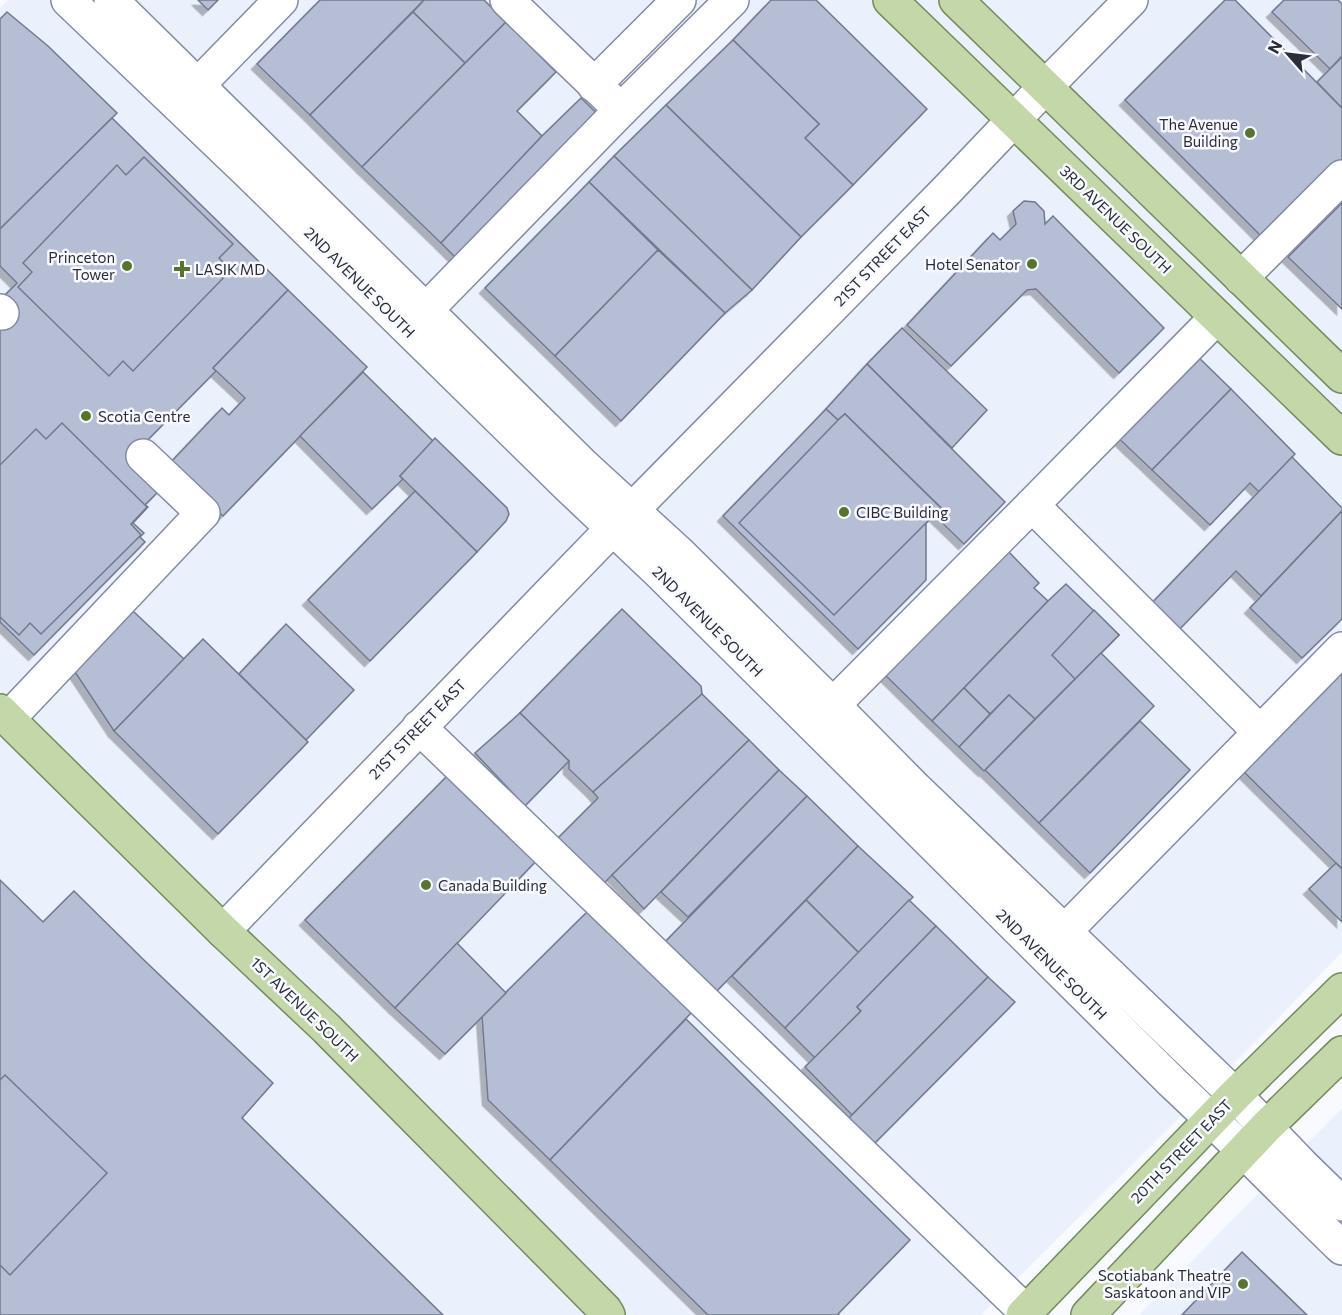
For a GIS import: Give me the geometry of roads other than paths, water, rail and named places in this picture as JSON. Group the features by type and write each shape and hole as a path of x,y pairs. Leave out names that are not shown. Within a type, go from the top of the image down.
{"main road":[{"name":"3RD AVENUE SOUTH","path":"890,0 1342,438"},
{"path":"956,0 1342,375"},
{"name":"1ST AVENUE SOUTH","path":"4,715 223,931 326,1028 609,1314"},
{"name":"20TH STREET EAST","path":"1025,1314 1235,1095 1342,990"},
{"path":"1088,1315 1266,1126 1342,1053"}],"street":[{"name":"2ND AVENUE SOUTH","path":"68,0 249,173 622,519 680,554 915,788 1235,1095 1342,1204"},
{"name":"2ND AVENUE SOUTH","path":"111,0 584,466 661,574 1342,1248"},
{"path":"197,86 281,0"},
{"path":"507,0 621,111"},
{"path":"594,85 679,0"},
{"path":"426,310 732,0"},
{"name":"21ST STREET EAST","path":"223,931 419,727 1131,0"},
{"path":"1241,278 1342,177"},
{"path":"833,705 1032,506 1216,316"},
{"path":"4,715 203,513 143,456"},
{"path":"1032,506 1260,732"},
{"path":"1065,931 1342,649"},
{"path":"419,727 1025,1314"}],"place":[{"name":"The Avenue Building","path":"1250,133"},
{"name":"Hotel Senator","path":"1032,264"},
{"name":"Princeton Tower","path":"127,266"},
{"name":"LASIK MD","path":"182,269"},
{"name":"Scotia Centre","path":"86,416"},
{"name":"CIBC Building","path":"844,512"},
{"name":"Canada Building","path":"426,885"},
{"name":"Scotiabank Theatre Saskatoon and VIP","path":"1243,1284"}]}
